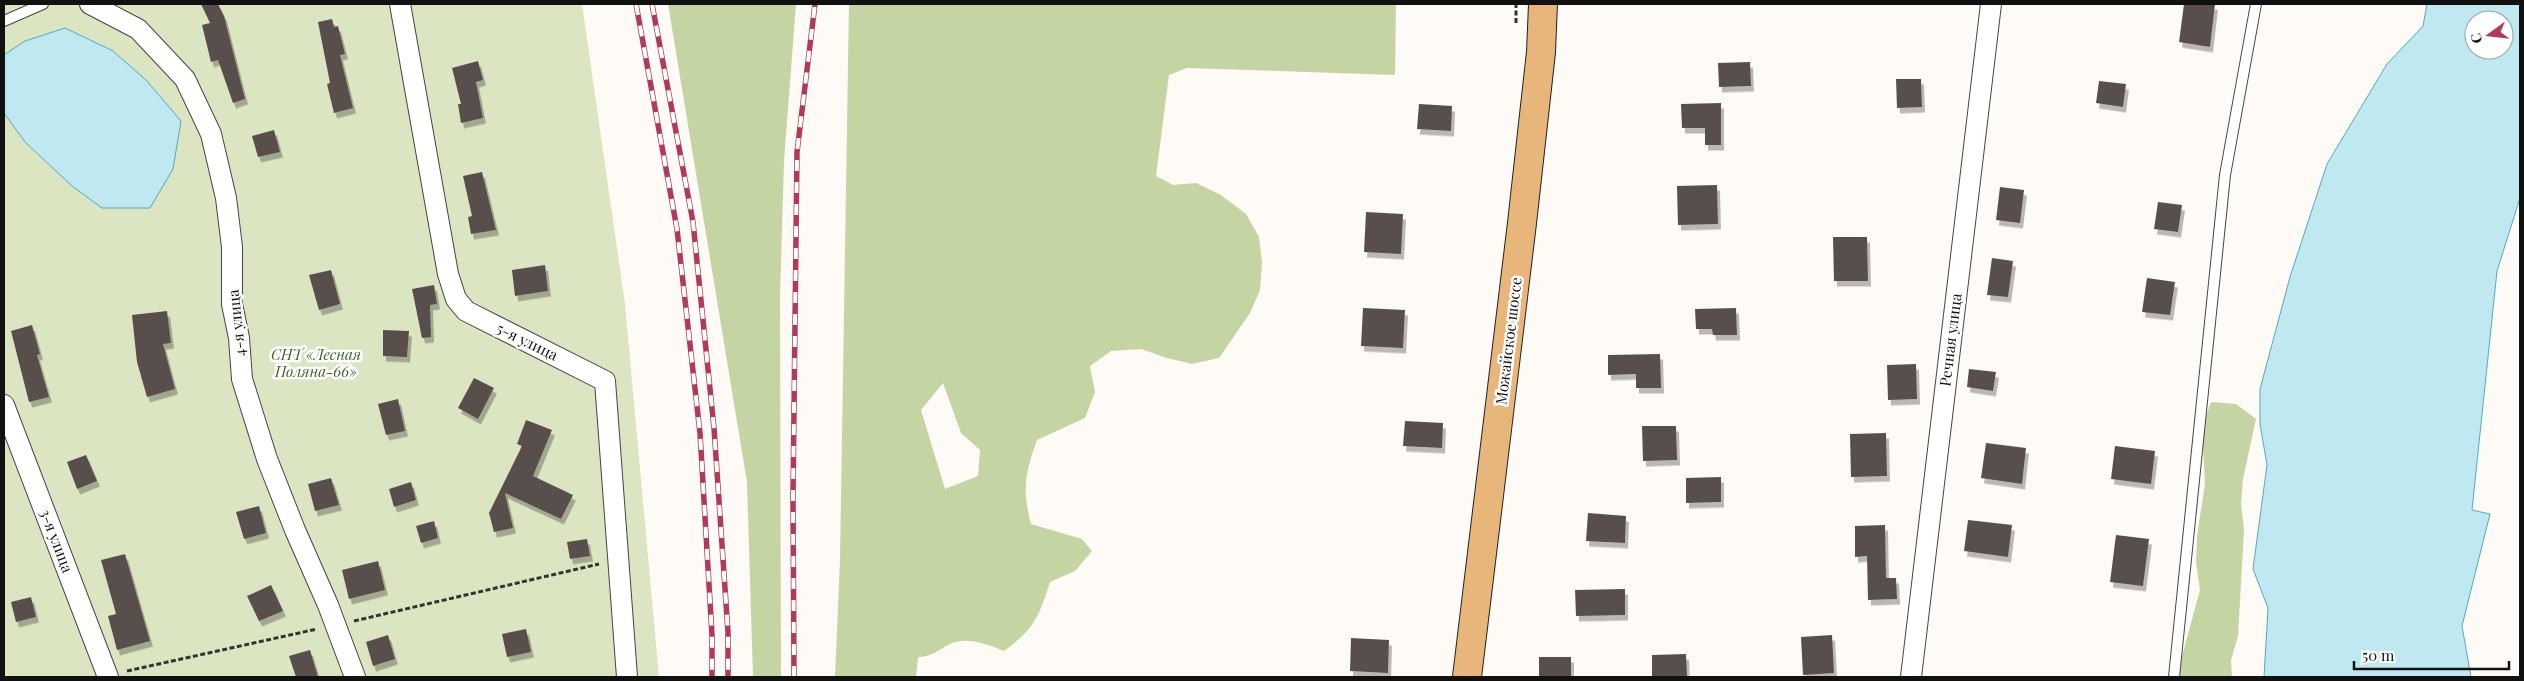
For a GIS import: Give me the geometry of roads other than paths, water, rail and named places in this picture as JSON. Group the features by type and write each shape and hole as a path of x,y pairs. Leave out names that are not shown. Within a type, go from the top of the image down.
{"main road":[{"name":"Можайское шоссе","path":"1467,677 1483,560 1527,187 1541,52 1542,4"}],"street":[{"name":"4-я улица","path":"90,4 138,29 185,79 211,134 226,198 231,237 232,304 239,338 242,379 268,459 356,677"},
{"name":"5-я улица","path":"400,4 448,274 456,299 466,312 606,381 627,677"},
{"name":"Речная улица","path":"1911,677 1991,4"},
{"name":"3-я улица","path":"4,405 108,676"}],"lane":[{"path":"4,21 43,4"},
{"path":"2174,677 2225,175 2256,4"}],"water":[{"path":"2427,4 2520,4 2520,198 2497,271 2472,510 2490,514 2462,626 2471,677 2264,677 2268,608 2253,569 2267,465 2260,424 2260,389 2290,277 2327,164 2387,64 2423,26"},
{"path":"65,28 113,51 146,80 181,121 173,169 150,208 102,208 72,186 25,142 4,113 4,55 25,41"}],"railway":[{"path":"636,4 677,229 700,433 712,635 712,677"},
{"path":"652,4 693,222 714,428 728,632 728,677"},
{"path":"794,677 793,497 797,152 815,4"}],"park label":[{"name":"СНТ «Лесная Поляна-66»","path":"316,364"}]}
